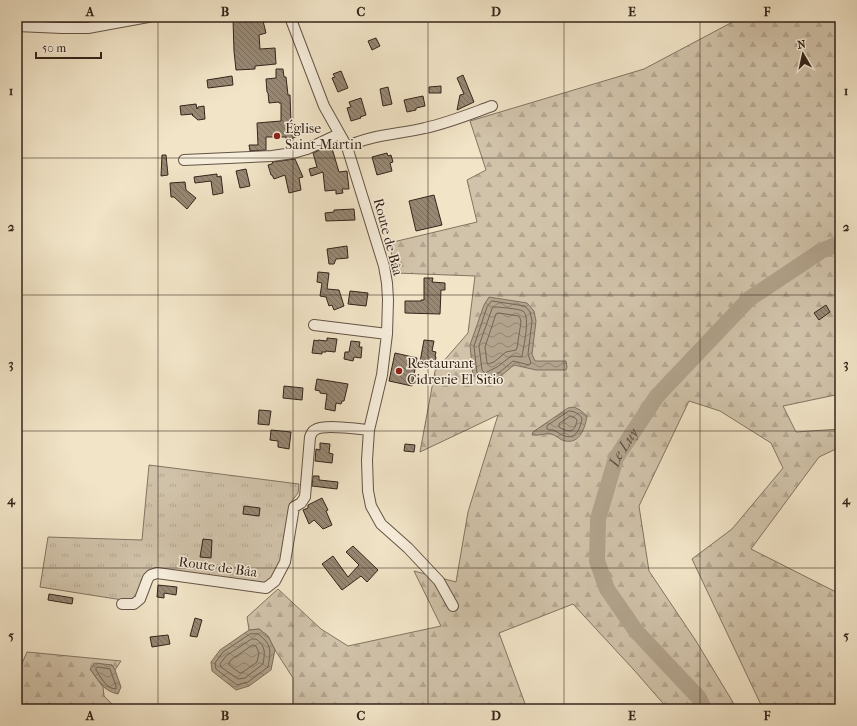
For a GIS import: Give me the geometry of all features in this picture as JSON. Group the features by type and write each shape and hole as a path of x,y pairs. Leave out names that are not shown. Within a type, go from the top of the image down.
{"street":[{"path":"17,26 88,28 148,17"},
{"name":"Route de Bâa","path":"290,17 324,106 347,147 384,266 387,283 387,334 382,375 369,430 367,475 371,506 381,524 408,548 439,581 453,606"},
{"path":"347,147 366,140 426,128 492,106"},
{"path":"184,160 272,156 293,153 307,149 340,134"},
{"path":"314,325 387,334"},
{"name":"Route de Bâa","path":"122,604 134,604 140,599 148,578 150,575 157,572 266,588 275,581 286,562 294,507 302,504 305,496 310,438 313,430 319,427 327,427 369,430"}],"green space":[{"path":"742,17 840,17 840,394 783,406 796,432 840,429 840,447 819,457 751,549 840,594 840,701 836,709 763,709 692,559 732,529 783,468 771,443 720,411 689,401 639,506 649,571 696,641 737,709 668,709 573,604 499,633 527,709 293,709 293,678 268,636 259,629 249,630 247,617 278,589 321,629 348,646 441,626 414,571 456,582 468,512 498,415 420,452 435,371 468,333 475,276 396,273 389,243 477,222 467,180 486,170 470,121 644,69"},
{"path":"149,465 299,484 298,493 291,502 282,558 268,583 153,569 138,594 129,601 40,587 48,537 142,540"},
{"path":"27,652 121,661 115,670 112,665 90,669 103,687 104,696 117,709 17,709 17,675"}],"water":[{"path":"489,297 527,303 534,311 536,321 532,354 535,361 566,361 566,370 536,370 514,365 502,375 484,383 473,375 470,345 484,305"},
{"path":"574,407 587,416 583,430 578,438 565,441 551,434 532,435 533,432 568,408"},
{"path":"259,629 268,636 275,650 271,670 249,686 236,690 212,671 211,662 220,650 249,630"},
{"path":"95,663 112,665 121,687 118,694 105,688 90,669"}],"building":[{"path":"262,17 266,33 259,35 260,49 275,48 276,64 255,66 255,69 236,70 233,19"},
{"path":"376,38 380,46 372,50 368,41"},
{"path":"276,69 283,69 284,77 286,77 288,95 290,95 291,123 298,126 302,131 298,136 286,141 286,137 266,137 266,150 250,151 249,145 258,145 257,123 281,121 281,103 269,103 267,92 266,79 276,78"},
{"path":"341,71 348,88 338,92 332,78 335,77 333,74"},
{"path":"463,75 474,102 457,110 460,95 464,94 457,78"},
{"path":"232,76 233,85 208,88 207,80"},
{"path":"441,86 441,93 429,93 429,87"},
{"path":"388,87 392,104 383,106 380,89"},
{"path":"423,96 425,106 407,112 404,100"},
{"path":"361,98 366,115 351,121 347,108 351,107 349,102"},
{"path":"196,104 197,109 198,107 204,106 205,119 198,120 192,115 193,114 181,115 180,106"},
{"path":"331,145 339,172 347,171 349,189 342,189 343,193 336,194 336,190 325,191 323,172 311,176 309,169 317,167 313,153"},
{"path":"387,153 388,156 391,155 393,162 390,163 392,171 377,175 372,157"},
{"path":"162,155 166,155 168,175 161,176"},
{"path":"295,159 303,177 299,178 301,190 289,193 285,175 274,179 268,165 272,164 273,162"},
{"path":"246,169 250,186 240,188 236,171"},
{"path":"217,174 217,177 221,176 223,193 213,195 211,181 195,183 194,177"},
{"path":"185,182 186,190 196,198 187,209 174,197 171,197 170,183"},
{"path":"434,195 442,225 416,231 409,201"},
{"path":"354,209 355,220 326,221 325,213 334,212 334,210"},
{"path":"347,246 348,258 336,259 334,264 329,264 327,249"},
{"path":"318,272 329,273 327,289 339,290 344,306 334,310 332,305 329,306 326,297 320,296 322,283 317,282"},
{"path":"424,278 433,278 432,282 445,283 445,290 441,290 440,314 405,313 405,301 424,300"},
{"path":"350,291 368,293 366,306 348,304"},
{"path":"826,305 830,312 819,320 814,313"},
{"path":"327,338 337,339 335,352 326,351 322,352 322,354 312,353 314,340 327,341"},
{"path":"424,340 434,341 432,351 436,352 435,363 431,362 430,364 420,362"},
{"path":"351,341 360,342 359,347 362,347 361,358 354,357 353,361 344,359 345,352 349,352"},
{"path":"395,353 417,358 412,386 389,381"},
{"path":"317,379 348,384 344,401 342,401 341,404 336,403 335,411 325,409 327,394 320,393 320,391 315,390"},
{"path":"284,386 303,388 302,400 283,398"},
{"path":"259,410 271,411 269,425 258,424"},
{"path":"271,430 291,432 289,449 278,447 278,441 270,440"},
{"path":"320,443 330,444 329,453 333,454 332,463 315,461 316,449 320,450"},
{"path":"405,444 415,445 414,452 404,451"},
{"path":"313,476 319,476 319,480 338,482 337,489 312,486"},
{"path":"322,498 328,510 326,511 332,525 323,529 314,520 309,524 303,510 308,508 308,505"},
{"path":"244,506 260,508 259,516 243,514"},
{"path":"203,539 212,540 211,558 200,557"},
{"path":"353,546 378,570 367,582 361,576 342,590 322,564 333,556 348,577 359,565 346,552"},
{"path":"158,585 177,587 176,595 164,593 164,598 157,597"},
{"path":"49,594 73,598 72,604 48,600"},
{"path":"195,618 202,620 197,637 190,636"},
{"path":"168,635 170,644 152,647 150,637"}],"waterway":[{"name":"Le Luy","path":"704,709 699,698 636,631 607,589 597,561 598,519 616,458 657,396 749,299 821,251 840,243"}],"place":[{"name":"Église Saint-Martin","path":"277,136"},
{"name":"Restaurant Cidrerie El Sitio","path":"399,371"}]}
